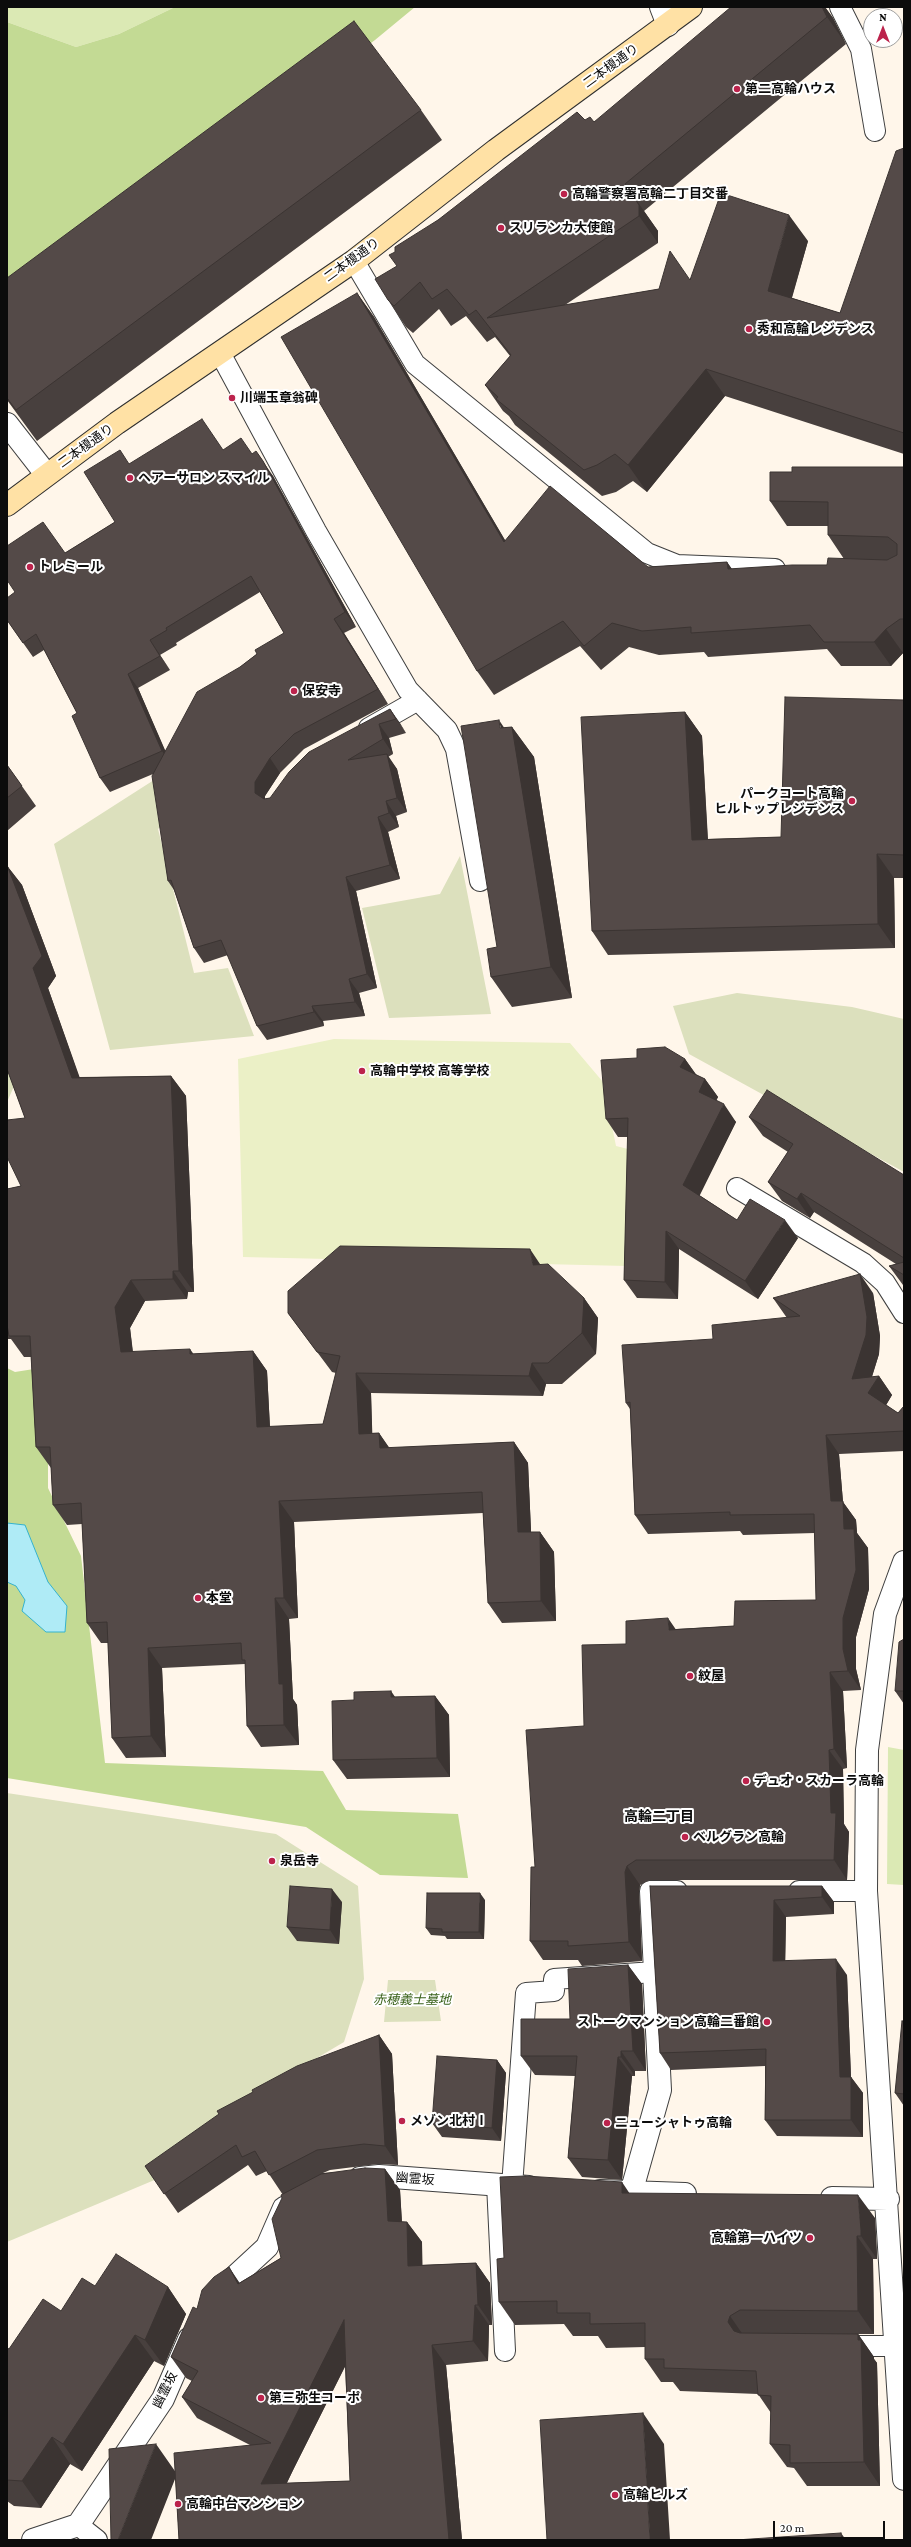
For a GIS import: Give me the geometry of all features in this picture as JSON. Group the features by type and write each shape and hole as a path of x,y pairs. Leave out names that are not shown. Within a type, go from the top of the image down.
{"street":[{"name":"二本榎通り","path":"7,505 46,474 354,260 496,150 664,16 691,7"},
{"path":"7,424 46,474"},
{"path":"904,1562 885,1614 867,1750 866,1891 888,2199 904,2479"},
{"path":"631,2193 660,2090 654,1972"},
{"name":"幽霊坂","path":"338,2181 380,2176 552,2188"},
{"path":"584,2190 708,2195"},
{"name":"幽霊坂","path":"78,2525 163,2400 199,2316 221,2287 268,2247 284,2208 305,2197"},
{"path":"809,2197 888,2199"},
{"path":"33,2540 78,2525"}],"lane":[{"path":"840,7 861,48 875,132"},
{"path":"354,260 415,364 647,553 677,566 794,570"},
{"path":"220,353 316,531 408,690 447,730 456,749 480,881"},
{"path":"354,736 418,700"},
{"path":"737,1188 863,1263 885,1283 904,1313"},
{"path":"505,2352 504,2185 526,1993 554,1991 554,1979 654,1972 650,1891 698,1891"},
{"path":"778,1891 866,1891"},
{"path":"818,2345 896,2346"},
{"path":"78,2525 97,2540"}],"green space":[{"path":"7,7 175,7 119,34 76,47 7,22"},
{"path":"175,7 415,7 375,40 7,312 7,22 76,47 119,34"},
{"path":"168,771 184,807 158,829 194,973 228,968 254,1036 110,1050 54,844"},
{"path":"460,856 491,1014 389,1018 362,908 440,894"},
{"path":"737,993 852,1007 904,1019 904,1172 689,1054 673,1006"},
{"path":"334,1039 570,1043 603,1082 616,1146 628,1149 627,1266 243,1257 238,1059"},
{"path":"7,1062 15,1084 7,1102"},
{"path":"147,1351 145,1367 48,1403 48,1488 81,1556 105,1763 323,1771 346,1810 458,1814 468,1878 380,1875 306,1827 7,1778 7,1368 15,1372"},
{"path":"888,1747 904,1750 904,1885 887,1884"},
{"path":"7,1793 276,1834 358,1886 364,1979 344,2042 251,2097 164,2176 7,2242"},
{"name":"赤穂義士墓地","path":"388,1980 435,1980 441,2021 384,2022"}],"water":[{"path":"7,1523 25,1525 48,1582 67,1606 65,1632 46,1632 22,1611 25,1600 16,1586 7,1582"}],"building":[{"path":"731,7 822,7 827,17 625,184 639,205 639,216 487,318 659,289 670,251 690,280 721,193 789,215 768,291 840,313 896,151 904,148 904,433 706,369 628,465 615,454 597,465 584,470 496,399 498,397 485,385 511,355 476,310 469,315 447,289 432,299 420,282 394,306 388,300 375,279 397,266 389,255 395,252 395,247 438,220 577,112 585,120 590,117 594,122"},
{"path":"354,21 421,110 16,410 7,398 7,278"},
{"path":"357,293 504,542 550,486 648,567 727,562 728,569 792,565 827,565 828,558 887,560 897,555 897,544 888,537 828,535 828,502 770,501 770,472 792,472 792,467 904,467 904,619 900,619 886,629 874,642 824,642 810,625 691,633 691,627 642,631 612,623 584,646 563,621 477,671 281,337"},
{"path":"202,419 223,450 241,438 252,454 256,451 263,461 345,612 334,619 378,689 294,734 270,758 255,782 255,793 264,799 270,798 289,772 309,752 390,709 396,719 379,724 383,739 348,760 387,754 397,798 386,801 389,813 378,817 390,865 346,877 367,974 349,979 355,1002 312,1006 314,1012 257,1026 221,940 194,948 171,880 168,881 152,776 197,692 240,667 257,654 255,650 284,633 251,576 166,628 167,630 150,640 160,656 128,674 162,751 100,778 72,716 77,713 36,634 23,643 7,620 7,598 15,592 7,580 7,546 43,522 65,553 115,522 84,472 120,450 129,464"},
{"name":"パークコート高輪 ヒルトップレジデンス","path":"785,697 904,700 904,855 877,854 878,924 592,931 581,717 685,712 692,840 781,837"},
{"path":"499,720 500,728 512,727 551,967 491,977 487,949 497,947 461,726"},
{"path":"7,765 22,786 7,798"},
{"path":"7,865 42,956 33,968 72,1078 171,1076 179,1271 173,1271 173,1279 131,1280 115,1307 121,1352 190,1349 190,1354 253,1351 257,1427 323,1424 340,1356 317,1352 288,1313 288,1291 340,1246 530,1249 533,1265 548,1264 584,1298 582,1333 548,1363 532,1363 529,1376 356,1373 359,1434 379,1433 380,1448 514,1442 518,1532 540,1532 541,1601 488,1603 482,1492 279,1501 284,1598 275,1598 279,1684 283,1684 284,1725 247,1726 245,1660 242,1660 241,1643 148,1648 151,1736 112,1738 107,1622 87,1623 81,1503 53,1505 50,1447 36,1447 30,1336 9,1336 7,1325 7,1189 21,1186 7,1157 7,1120 25,1118 7,1069"},
{"path":"665,1047 685,1059 680,1067 705,1079 699,1092 724,1104 683,1185 737,1220 750,1199 785,1220 745,1281 666,1231 665,1282 624,1280 628,1118 606,1119 601,1060 637,1058 637,1049"},
{"path":"767,1090 904,1175 904,1258 801,1193 797,1199 768,1182 793,1144 749,1117"},
{"path":"904,1262 904,1275 889,1266"},
{"path":"860,1274 867,1317 866,1335 852,1379 879,1376 868,1393 898,1413 904,1406 904,1431 826,1435 831,1501 843,1501 844,1529 854,1529 856,1570 843,1618 843,1649 848,1671 830,1672 834,1749 829,1750 831,1813 836,1813 834,1860 636,1860 627,1866 625,1872 629,1942 568,1946 568,1941 530,1941 531,1867 535,1867 526,1730 584,1726 582,1645 626,1644 626,1621 668,1618 669,1630 734,1626 735,1601 816,1600 814,1514 730,1515 730,1512 635,1515 630,1402 626,1403 622,1345 713,1339 712,1325 800,1316 773,1298"},
{"path":"904,1639 904,1691 895,1691 899,1642"},
{"path":"391,1691 391,1697 435,1696 437,1758 333,1760 332,1701 354,1700 354,1692"},
{"path":"290,1886 332,1889 330,1930 287,1927"},
{"path":"650,1886 822,1886 822,1897 774,1900 773,1961 836,1959 840,2077 851,2077 851,2120 765,2120 766,2049 660,2053"},
{"path":"427,1893 480,1893 479,1932 442,1932 442,1929 426,1928"},
{"path":"628,1965 633,2051 621,2051 621,2057 618,2057 608,2160 568,2158 577,2056 521,2056 521,2019 570,2019 568,1969"},
{"path":"902,2021 904,2021 904,2094 895,2093"},
{"path":"379,2035 385,2146 364,2144 317,2150 269,2175 255,2151 242,2157 236,2145 164,2194 145,2166 219,2114 217,2111 253,2092 252,2090 297,2066"},
{"path":"437,2056 497,2060 492,2128 432,2123"},
{"path":"365,2168 385,2169 388,2221 407,2222 408,2266 476,2263 478,2305 475,2305 473,2341 432,2345 449,2540 179,2540 174,2453 271,2443 182,2397 198,2371 171,2357 193,2307 197,2309 202,2290 214,2277 229,2267 238,2284 281,2258 272,2219 282,2198 281,2195 321,2174","holes":["344,2320 350,2481 261,2484"]},
{"path":"525,2176 622,2182 622,2193 858,2195 861,2236 857,2236 858,2311 740,2310 730,2316 728,2322 734,2331 740,2333 858,2334 858,2340 861,2340 864,2462 790,2463 790,2445 770,2444 771,2396 758,2395 756,2371 664,2368 664,2359 645,2359 645,2323 590,2324 590,2313 557,2313 557,2301 499,2302 497,2259 504,2258 500,2177"},
{"path":"116,2254 168,2287 145,2340 135,2335 63,2444 52,2437 22,2481 7,2480 7,2348 9,2349 43,2299 61,2311 82,2278 95,2286"},
{"name":"高輪ヒルズ","path":"643,2413 650,2540 547,2540 540,2420"},
{"path":"156,2444 118,2540 111,2540 109,2449"},
{"path":"841,2533 842,2540 736,2540"}],"place":[{"name":"第二高輪ハウス","path":"737,89"},
{"name":"高輪警察署高輪二丁目交番","path":"564,194"},
{"name":"スリランカ大使館","path":"501,228"},
{"name":"秀和高輪レジデンス","path":"749,329"},
{"name":"川端玉章翁碑","path":"232,398"},
{"name":"ヘアーサロン スマイル","path":"130,478"},
{"name":"トレミール","path":"30,567"},
{"name":"保安寺","path":"294,691"},
{"name":"パークコート高輪 ヒルトップレジデンス","path":"852,801"},
{"name":"高輪中学校 高等学校","path":"362,1071"},
{"name":"本堂","path":"198,1598"},
{"name":"紋屋","path":"690,1676"},
{"name":"デュオ・スカーラ高輪","path":"746,1781"},
{"name":"ベルグラン高輪","path":"685,1837"},
{"name":"泉岳寺","path":"272,1861"},
{"name":"ストークマンション高輪二番館","path":"767,2022"},
{"name":"メゾン北村Ⅰ","path":"402,2121"},
{"name":"ニューシャトゥ高輪","path":"607,2123"},
{"name":"高輪第一ハイツ","path":"810,2238"},
{"name":"第三弥生コーポ","path":"261,2398"},
{"name":"高輪ヒルズ","path":"615,2495"},
{"name":"高輪中台マンション","path":"178,2504"}],"district":[{"name":"高輪二丁目","path":"659,1817"}]}
